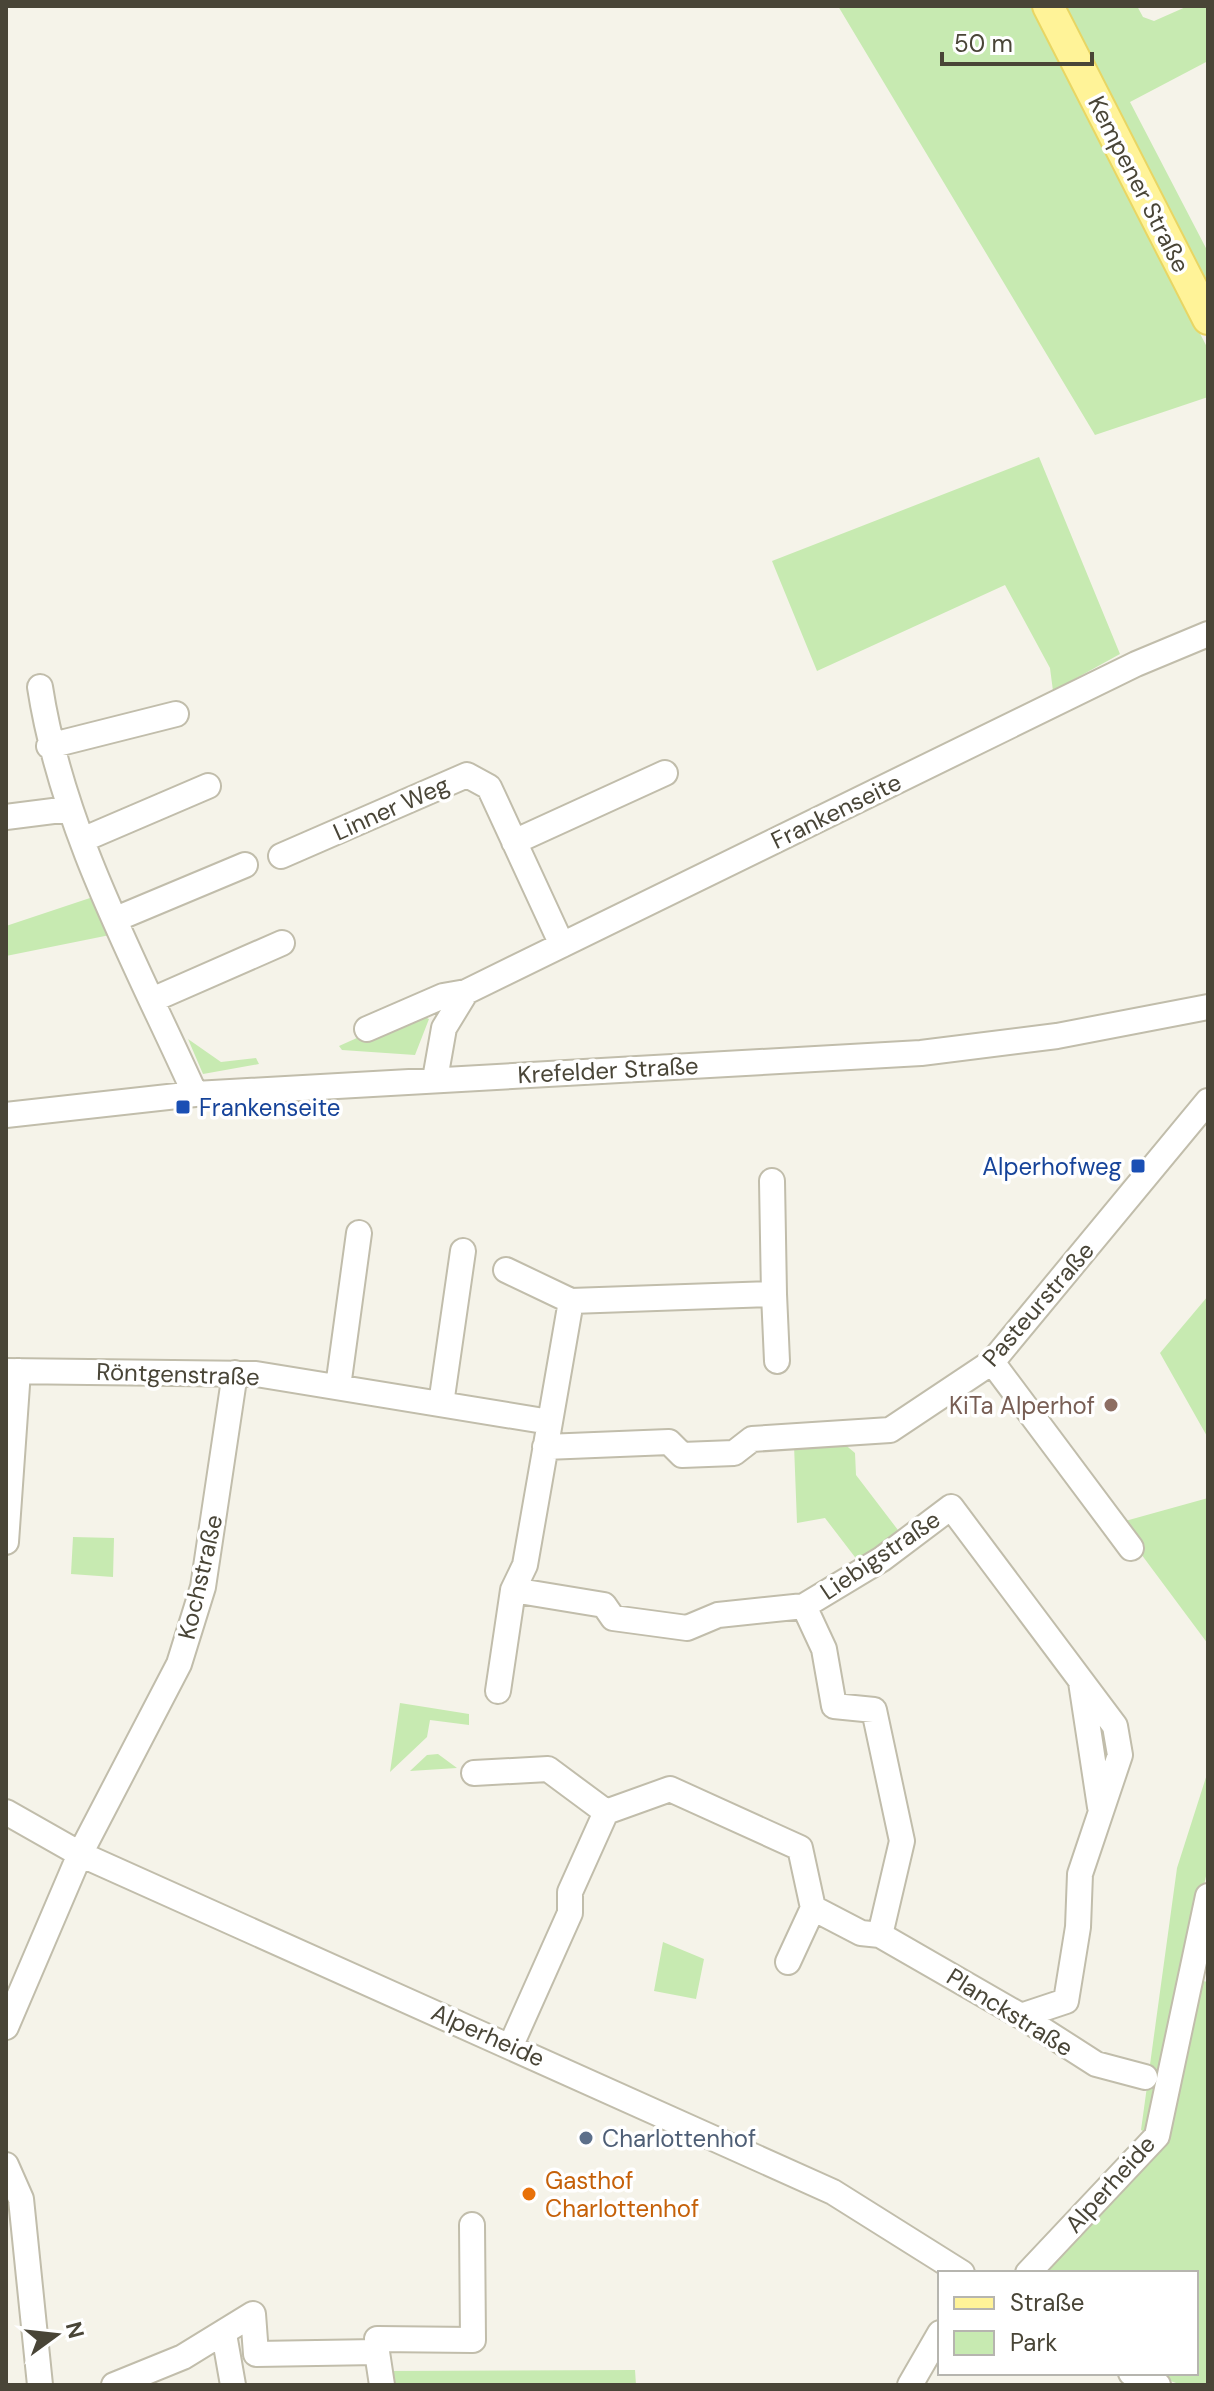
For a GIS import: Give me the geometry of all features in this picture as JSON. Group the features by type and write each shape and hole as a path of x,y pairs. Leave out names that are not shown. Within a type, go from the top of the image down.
{"main road":[{"name":"Kempener Straße","path":"1048,6 1208,319"}],"street":[{"name":"Frankenseite","path":"367,1029 443,996 466,992 1136,664 1208,634"},
{"path":"40,687 49,746 69,809 195,1094"},
{"path":"49,746 176,714"},
{"path":"514,842 665,773"},
{"name":"Linner Weg","path":"281,856 467,775 489,787 562,945"},
{"path":"82,840 208,786"},
{"path":"6,817 69,809"},
{"path":"116,919 245,865"},
{"path":"152,1000 282,943"},
{"path":"435,1079 444,1028 466,992"},
{"name":"Krefelder Straße","path":"6,1115 195,1094 921,1053 1057,1036 1208,1007"},
{"name":"Pasteurstraße","path":"545,1447 669,1442 682,1455 734,1453 752,1439 890,1430 992,1362 1208,1101"},
{"path":"772,1181 777,1361"},
{"path":"338,1387 359,1233"},
{"path":"441,1404 463,1251"},
{"path":"506,1270 571,1301 774,1294"},
{"path":"498,1691 513,1590 525,1565 571,1301"},
{"path":"992,1362 1131,1548"},
{"name":"Röntgenstraße","path":"6,1542 12,1371 235,1373 550,1422"},
{"name":"Kochstraße","path":"6,2027 80,1854 179,1664 205,1576 235,1373"},
{"name":"Liebigstraße","path":"513,1590 604,1605 613,1618 687,1628 718,1615 804,1606 882,1559 951,1507 1080,1675 1101,1813 1080,1874 1078,1927 1066,2001 1064,2046"},
{"path":"804,1606 824,1649 834,1706 874,1710 902,1841 880,1935"},
{"path":"474,1773 548,1769 606,1812"},
{"path":"511,2045 570,1913 570,1892 606,1812 670,1789 800,1848 813,1908 788,1962"},
{"name":"Alperheide","path":"6,1812 80,1854 833,2192 959,2271"},
{"name":"Alperheide","path":"1030,2271 1157,2136 1208,1896"},
{"name":"Planckstraße","path":"813,1908 861,1933 880,1935 1021,2016 1096,2064 1145,2077"},
{"path":"1021,2016 1066,2001"},
{"path":"6,2165 21,2199 40,2385"},
{"path":"382,2385 377,2339 473,2340 472,2225"},
{"path":"125,2383 224,2334 253,2314 256,2354 377,2352"},
{"path":"224,2334 233,2385"},
{"path":"910,2385 938,2336"},
{"path":"1136,2375 1158,2385"}],"green space":[{"path":"838,6 1031,6 1208,349 1208,397 1095,435"},
{"path":"1056,6 1137,6 1143,17 1154,21 1188,6 1208,6 1208,61 1130,102 1208,252 1208,302"},
{"path":"1039,457 1120,654 1053,691 1050,668 1005,585 817,671 772,561"},
{"path":"93,897 110,935 6,956 6,926"},
{"path":"415,1012 429,1019 415,1055 342,1050 339,1046"},
{"path":"188,1039 221,1062 256,1058 259,1064 203,1074"},
{"path":"1208,1296 1208,1438 1160,1353"},
{"path":"842,1442 855,1453 856,1475 901,1534 861,1565 825,1518 797,1523 794,1445"},
{"path":"1208,1498 1208,1644 1118,1523"},
{"path":"73,1537 114,1538 113,1577 71,1574"},
{"path":"400,1703 469,1714 469,1725 430,1720 427,1737 390,1772"},
{"path":"438,1754 457,1768 410,1771 427,1755"},
{"path":"1208,1771 1208,1867 1155,2110 1145,2132 1141,2130 1177,1868"},
{"path":"663,1942 704,1959 696,1999 654,1991"},
{"path":"1198,1980 1208,1982 1208,2385 1182,2385 1153,2375 1198,2375 1198,2271 1043,2271 1137,2172"},
{"path":"635,2370 636,2385 389,2385 387,2371"}],"place":[{"name":"Frankenseite","path":"183,1107"},
{"name":"Alperhofweg","path":"1138,1166"},
{"name":"KiTa Alperhof","path":"1111,1405"},
{"name":"Charlottenhof","path":"586,2138"},
{"name":"Gasthof Charlottenhof","path":"529,2194"}]}
